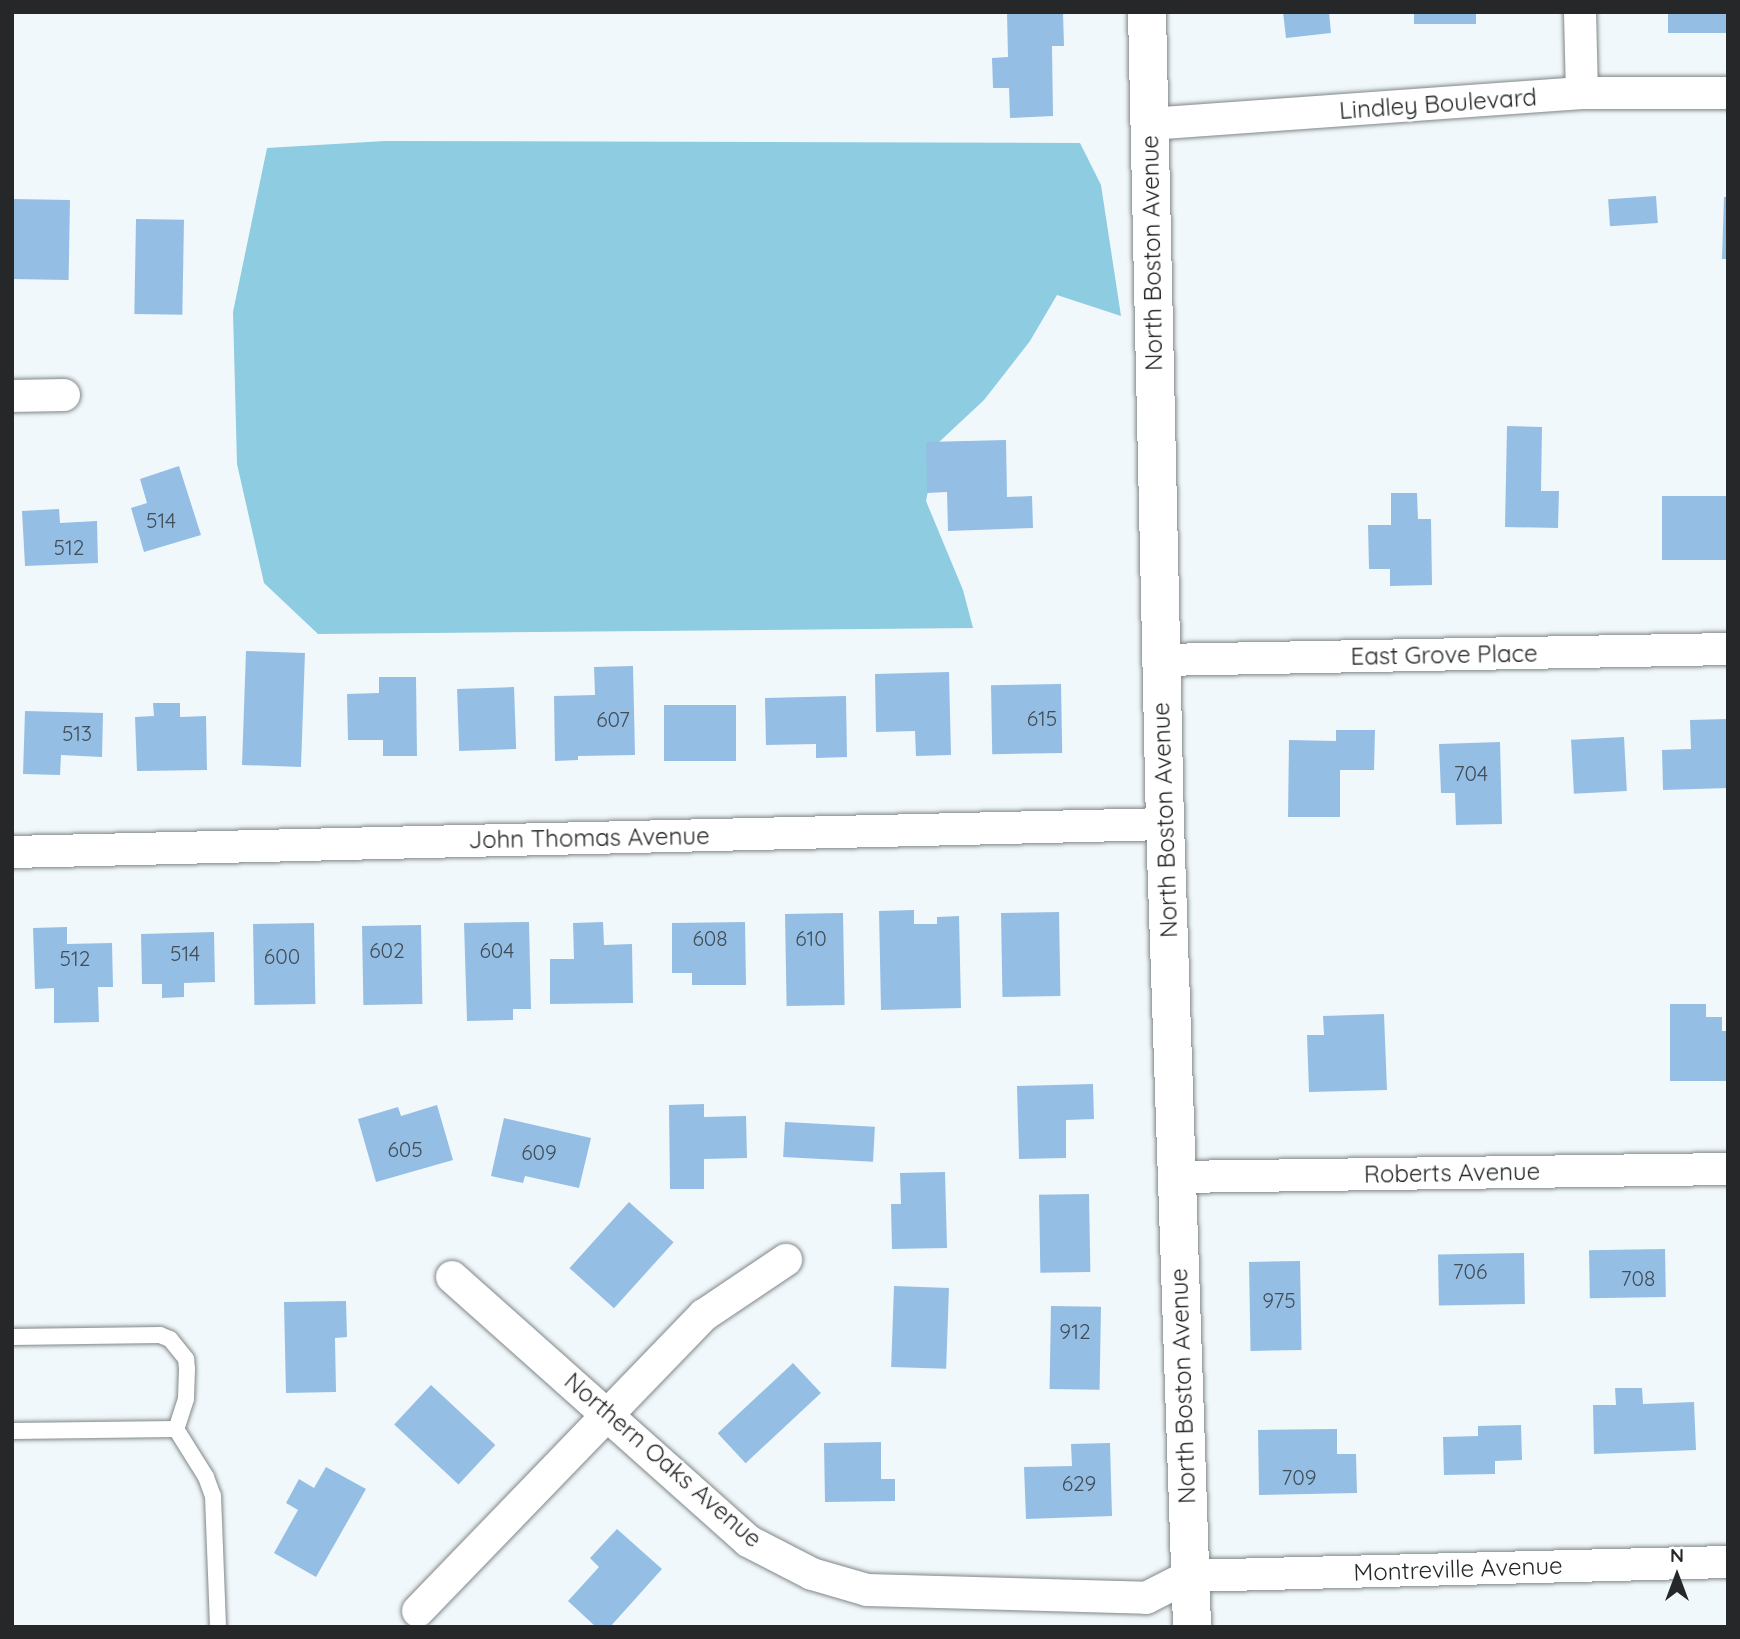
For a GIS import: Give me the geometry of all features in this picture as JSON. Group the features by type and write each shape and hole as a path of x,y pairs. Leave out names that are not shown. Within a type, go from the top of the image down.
{"street":[{"name":"North Boston Avenue","path":"1147,12 1165,824 1192,1627"},
{"path":"1580,12 1582,93"},
{"name":"Lindley Boulevard","path":"1149,124 1582,93 1728,93"},
{"path":"12,396 64,395"},
{"name":"East Grove Place","path":"1161,660 1728,649"},
{"name":"John Thomas Avenue","path":"12,852 1165,824"},
{"name":"Roberts Avenue","path":"1176,1177 1728,1169"},
{"path":"418,1611 704,1315 786,1260"},
{"name":"Northern Oaks Avenue","path":"452,1277 748,1541 812,1574 867,1590 1146,1598 1189,1576"},
{"name":"Montreville Avenue","path":"1189,1576 1728,1562"}],"lane":[{"path":"12,1337 160,1335 170,1339 186,1359 187,1369 186,1399 176,1429"},
{"path":"12,1431 176,1429"},
{"path":"176,1429 206,1477 213,1496 218,1627"}],"shaded area":[{"path":"385,141 1080,143 1101,185 1121,316 1057,295 1030,341 984,400 938,443 926,501 963,590 973,628 318,634 264,583 237,464 233,312 267,148"}],"building":[{"path":"1007,12 1063,12 1064,46 1052,46 1053,116 1010,118 1009,88 993,88 992,58 1008,57"},
{"path":"1283,12 1329,12 1331,33 1286,38"},
{"path":"1414,12 1476,12 1476,24 1414,24"},
{"path":"1668,12 1728,12 1728,33 1668,33"},
{"path":"1656,196 1658,223 1610,226 1608,199"},
{"path":"1724,197 1728,197 1728,259 1722,259"},
{"path":"12,199 70,200 69,280 12,279"},
{"path":"136,219 184,220 182,315 134,314"},
{"path":"1507,426 1542,427 1541,491 1559,491 1558,528 1505,527"},
{"path":"1006,440 1007,497 1032,496 1033,528 948,531 947,492 927,493 926,442"},
{"path":"179,466 201,535 144,552 131,508 147,503 140,479"},
{"path":"1391,493 1417,493 1418,519 1431,519 1432,585 1390,586 1390,569 1369,569 1368,525 1391,525"},
{"path":"1662,496 1728,496 1728,560 1662,560"},
{"path":"59,509 60,523 97,521 98,563 25,566 22,511"},
{"path":"246,651 305,653 301,767 242,765"},
{"path":"633,666 635,755 578,756 578,760 555,761 554,696 595,695 594,667"},
{"path":"949,672 951,755 916,756 915,731 876,732 875,674"},
{"path":"379,677 416,677 417,756 383,756 383,740 348,740 347,694 379,693"},
{"path":"1061,684 1062,753 992,754 991,685"},
{"path":"514,687 516,749 459,751 457,689"},
{"path":"846,696 847,757 816,758 816,744 766,745 765,698"},
{"path":"153,703 180,703 180,717 206,716 207,770 137,771 135,717 154,716"},
{"path":"664,705 736,705 736,761 664,761"},
{"path":"25,711 103,713 102,757 61,755 60,775 23,774"},
{"path":"1728,719 1728,788 1663,790 1662,750 1691,749 1690,720"},
{"path":"1336,730 1375,730 1374,770 1340,770 1340,817 1288,817 1289,740 1336,741"},
{"path":"1624,737 1627,791 1574,794 1571,740"},
{"path":"1500,742 1502,824 1456,825 1455,793 1441,793 1439,744"},
{"path":"914,910 914,924 937,924 937,917 959,916 961,1008 881,1010 879,911"},
{"path":"1059,912 1060,996 1002,997 1001,913"},
{"path":"843,913 845,1005 787,1006 785,914"},
{"path":"529,922 531,1009 513,1009 513,1020 467,1021 464,923"},
{"path":"603,922 604,945 632,944 633,1003 550,1004 550,959 574,959 573,923"},
{"path":"745,922 746,985 692,985 692,973 672,973 672,923"},
{"path":"314,923 315,1004 254,1005 253,924"},
{"path":"421,925 422,1004 363,1005 362,926"},
{"path":"67,927 67,944 112,943 113,987 98,987 99,1022 54,1023 54,988 35,989 33,928"},
{"path":"214,932 215,982 184,983 184,997 162,998 162,984 142,984 141,934"},
{"path":"1670,1004 1706,1004 1706,1017 1722,1017 1722,1031 1728,1031 1728,1081 1670,1081"},
{"path":"1384,1014 1387,1090 1309,1092 1307,1035 1324,1035 1323,1016"},
{"path":"1093,1084 1094,1119 1066,1120 1066,1158 1019,1159 1017,1086"},
{"path":"704,1104 704,1117 746,1116 747,1158 704,1159 704,1189 670,1189 669,1105"},
{"path":"437,1105 453,1160 376,1182 358,1119 398,1107 401,1116"},
{"path":"504,1118 591,1138 579,1188 525,1176 523,1183 491,1176"},
{"path":"785,1122 875,1127 873,1162 783,1157"},
{"path":"945,1172 947,1248 892,1249 891,1204 901,1204 900,1173"},
{"path":"1089,1194 1090,1272 1040,1273 1039,1195"},
{"path":"629,1202 674,1242 614,1308 569,1268"},
{"path":"1665,1249 1666,1297 1590,1298 1589,1250"},
{"path":"1524,1253 1525,1304 1439,1305 1438,1255"},
{"path":"1300,1261 1302,1350 1251,1351 1249,1262"},
{"path":"894,1286 949,1288 946,1369 891,1367"},
{"path":"346,1301 347,1337 335,1338 336,1392 286,1393 284,1302"},
{"path":"1051,1306 1101,1307 1100,1390 1050,1389"},
{"path":"793,1363 821,1393 746,1463 718,1433"},
{"path":"431,1385 495,1445 459,1485 394,1424"},
{"path":"1615,1388 1642,1388 1643,1404 1694,1402 1696,1450 1594,1454 1593,1405 1616,1405"},
{"path":"1521,1425 1522,1460 1495,1461 1495,1474 1444,1475 1443,1437 1478,1436 1478,1426"},
{"path":"1337,1429 1337,1454 1356,1454 1357,1493 1259,1495 1258,1430"},
{"path":"881,1442 881,1479 895,1479 895,1501 825,1502 824,1443"},
{"path":"1110,1443 1112,1516 1026,1519 1024,1467 1072,1466 1071,1444"},
{"path":"326,1467 366,1489 316,1577 274,1553 298,1510 286,1503 299,1479 314,1488"},
{"path":"617,1529 662,1569 610,1627 596,1627 568,1601 599,1567 590,1558"}]}
